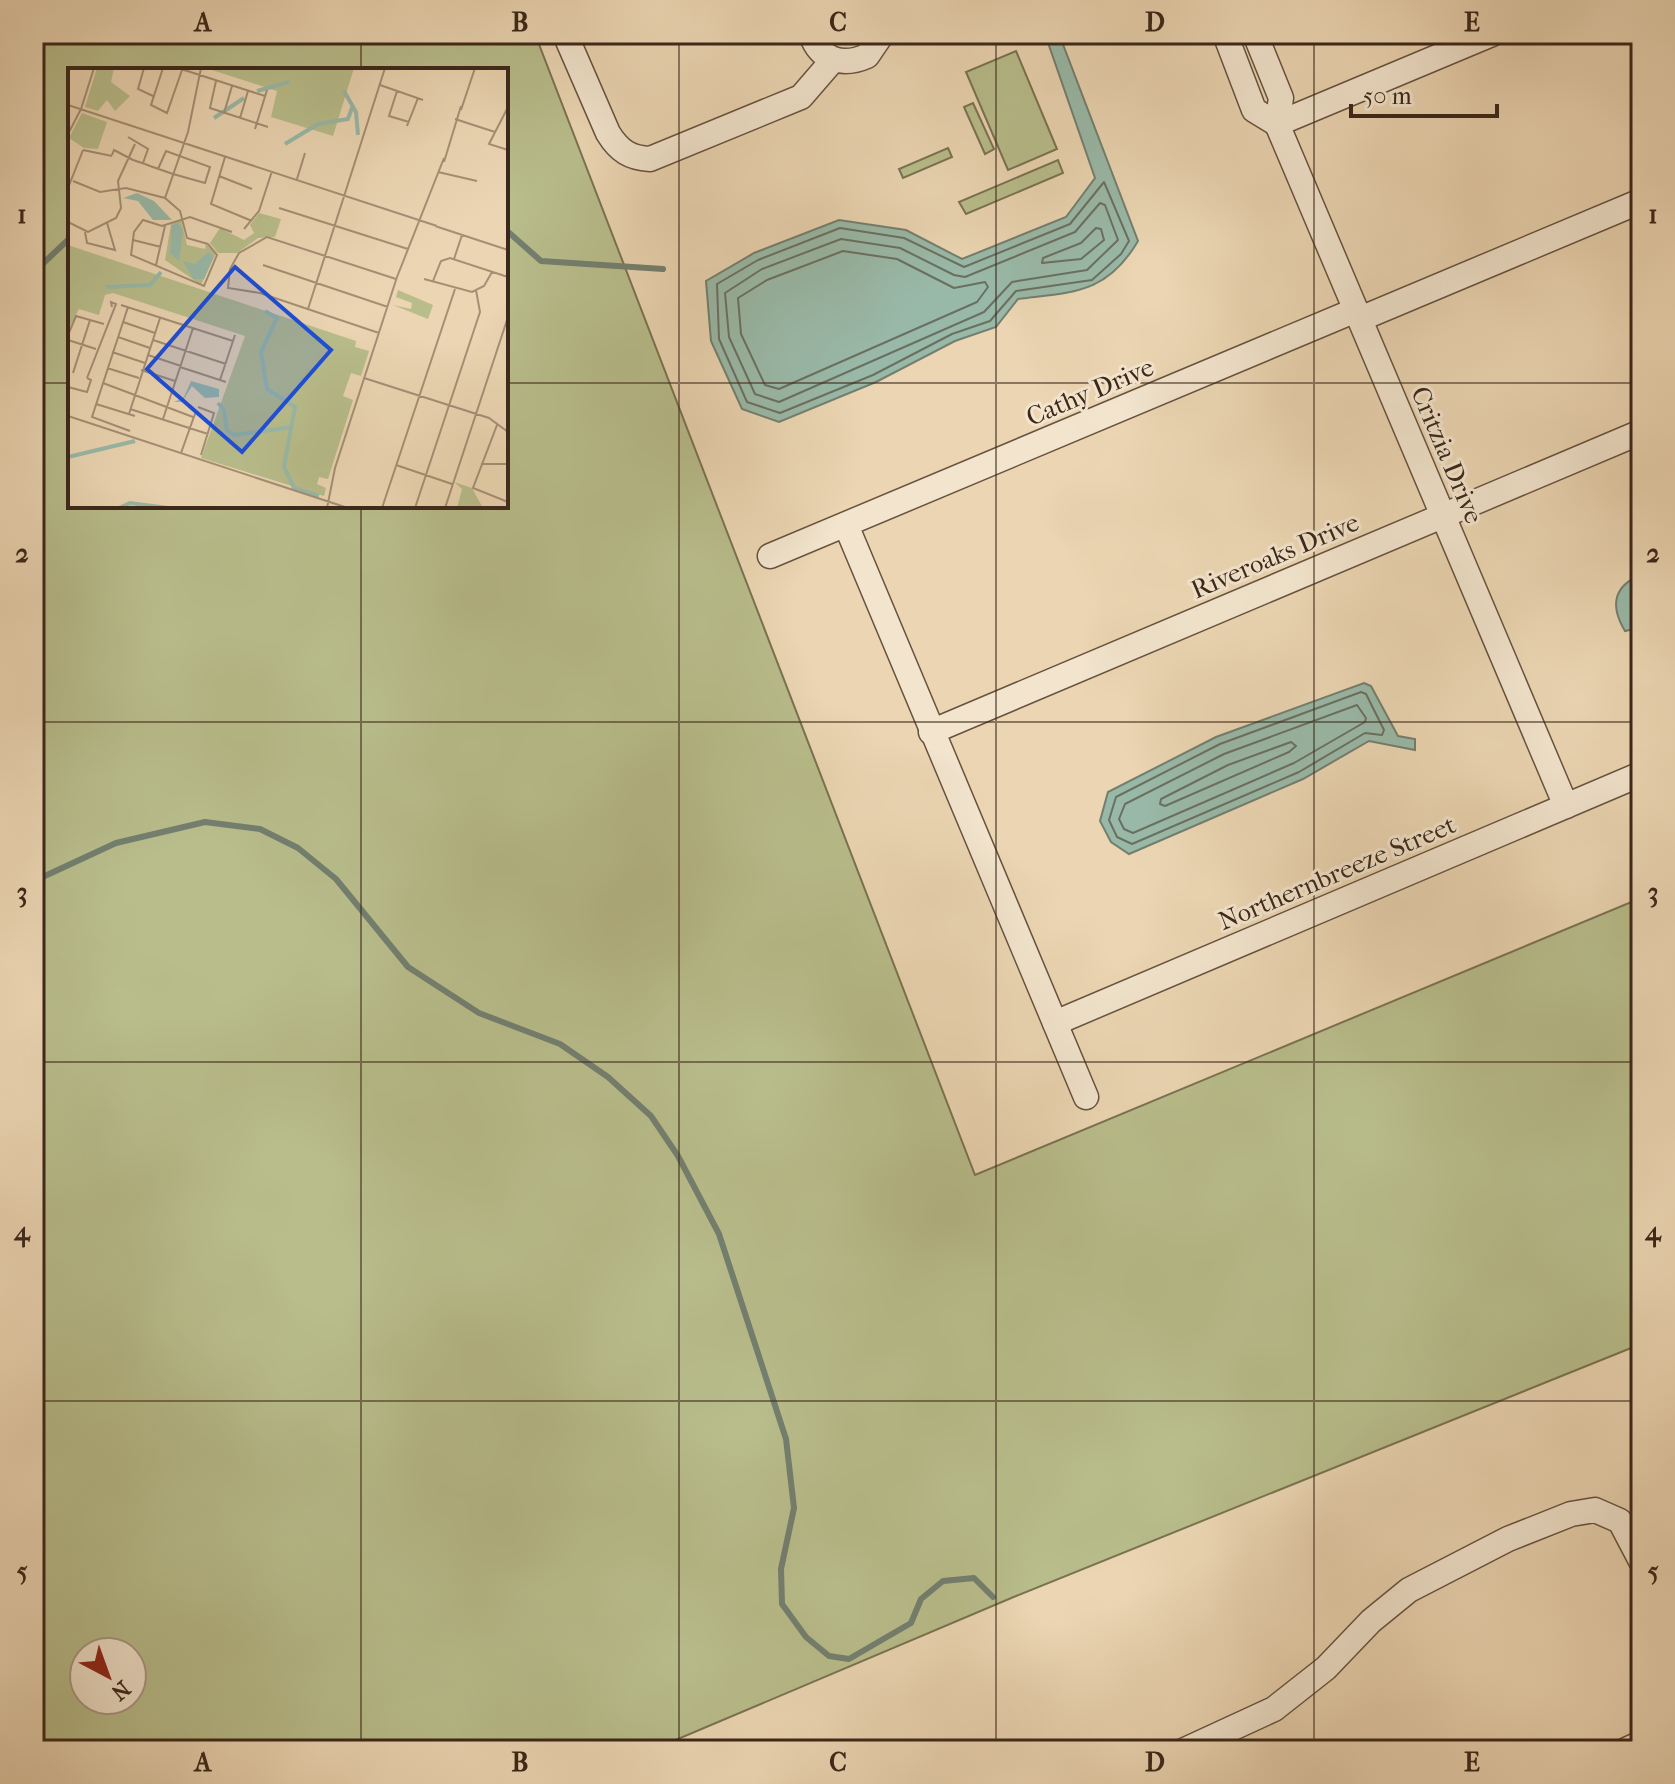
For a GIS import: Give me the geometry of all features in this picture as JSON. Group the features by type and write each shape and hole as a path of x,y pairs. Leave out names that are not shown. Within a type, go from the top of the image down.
{"street":[{"path":"565,34 608,133 615,145 633,158 650,159 801,97 833,60"},
{"path":"811,34 814,44 833,60 856,61 867,56 882,34"},
{"name":"Critzia Drive","path":"1225,34 1254,110 1277,124"},
{"name":"Critzia Drive","path":"1255,34 1281,98 1277,124 1566,806"},
{"path":"1277,124 1492,34"},
{"name":"Cathy Drive","path":"770,556 1641,201"},
{"name":"Riveroaks Drive","path":"931,732 1641,432"},
{"path":"846,525 1086,1097"},
{"name":"Northernbreeze Street","path":"1055,1023 1641,774"},
{"path":"1185,1750 1274,1709 1326,1668 1371,1621 1409,1590 1508,1539 1571,1514 1595,1510 1620,1521 1641,1561"},
{"path":"1626,1750 1641,1743"}],"green space":[{"path":"34,34 535,34 975,1175 1641,898 1641,1344 1016,1596 652,1750 34,1750"},
{"path":"1016,51 1057,149 1008,170 966,72"},
{"path":"973,103 994,149 985,154 964,107"},
{"path":"948,148 952,157 903,178 899,169"},
{"path":"1058,160 1063,173 966,214 959,202"}],"water":[{"path":"1045,34 1059,34 1138,241 1126,258 1101,281 1072,292 1018,299 996,327 955,341 876,382 779,422 742,409 711,341 706,281 754,253 839,220 906,230 962,259 1066,217 1095,178"},
{"path":"1641,575 1641,635 1634,629 1625,631 1616,605 1625,585"},
{"path":"1364,683 1371,686 1398,736 1415,739 1415,750 1369,741 1303,779 1129,854 1111,842 1100,821 1108,792 1216,737"}],"waterway":[{"path":"508,232 541,261 663,269"},
{"path":"34,272 68,240"},
{"path":"34,881 116,843 205,822 260,829 298,848 336,879 408,967 479,1013 560,1044 608,1077 651,1116 678,1156 719,1234 786,1439 794,1508 781,1569 782,1604 806,1637 829,1656 849,1659 911,1623 921,1599 943,1581 974,1578 993,1597"}]}
